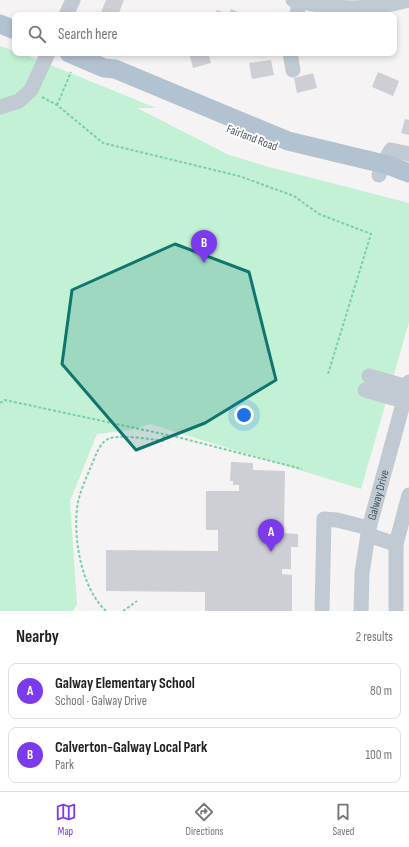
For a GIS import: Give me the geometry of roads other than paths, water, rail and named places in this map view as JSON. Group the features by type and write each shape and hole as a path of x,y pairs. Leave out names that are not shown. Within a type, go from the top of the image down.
{"main road":[{"path":"0,24 12,29"},
{"name":"Fairland Road","path":"76,56 104,68 115,69 288,140 381,170 409,173"},
{"name":"Fairland Road","path":"381,170 390,178 409,187"}],"street":[{"path":"67,12 73,0"},
{"path":"296,5 361,7 396,4 409,0"},
{"path":"0,106 19,101 30,90 47,56"},
{"path":"291,56 293,70"},
{"path":"381,170 391,150 409,154"},
{"path":"367,383 407,390"},
{"name":"Galway Drive","path":"361,611 362,573 368,531 407,390"},
{"path":"396,611 396,544 409,495"},
{"path":"322,611 324,519 337,520 368,531 396,544"}],"place":[{"name":"Calverton-Galway Local Park","path":"204,263"},
{"name":"Galway Elementary School","path":"271,552"}]}
